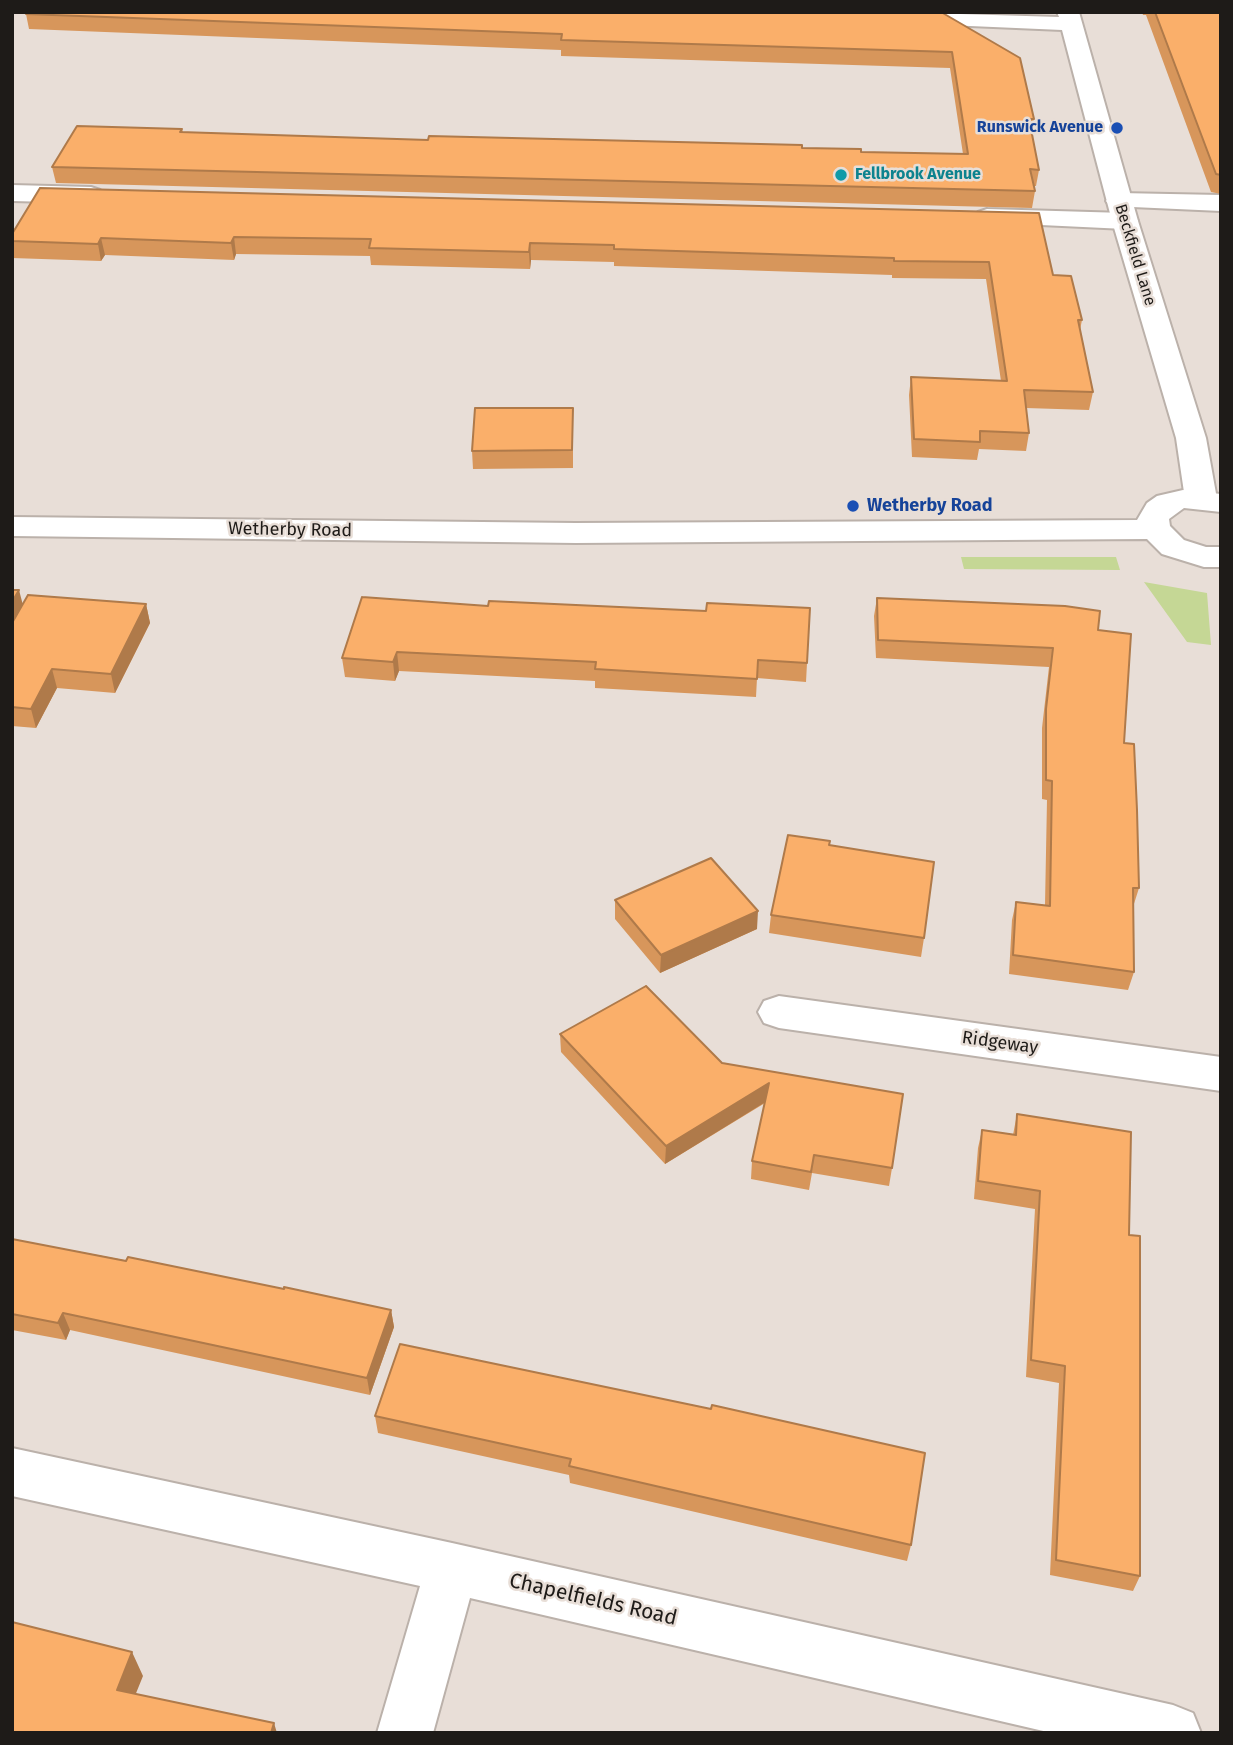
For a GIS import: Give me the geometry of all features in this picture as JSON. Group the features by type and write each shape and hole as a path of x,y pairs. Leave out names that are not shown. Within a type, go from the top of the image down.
{"street":[{"path":"880,16 1069,18"},
{"name":"Beckfield Lane","path":"1069,18 1122,211 1211,501"},
{"path":"12,193 120,195"},
{"path":"959,217 1122,211 1221,203"},
{"path":"1211,501 1183,499 1158,510 1153,519 1155,529 1173,547 1196,555 1221,558"},
{"name":"Wetherby Road","path":"12,526 576,533 1155,529"},
{"name":"Ridgeway","path":"779,1012 1221,1074"},
{"name":"Chapelfields Road","path":"12,1472 452,1568 1173,1733"},
{"path":"405,1733 452,1568"}],"green space":[{"path":"961,557 1116,557 1120,570 964,569"},
{"path":"1144,582 1207,593 1211,645 1187,642"}],"building":[{"path":"941,12 1020,58 1034,119 1029,119 1039,170 1030,169 1035,191 52,167 77,126 428,140 429,136 802,145 802,148 861,149 861,152 968,154 952,52 561,40 562,34 26,14"},
{"path":"1155,12 1221,12 1221,175 1216,174"},
{"path":"40,188 1039,213 1053,275 1071,276 1082,320 1078,320 1093,392 1024,390 1029,433 980,431 980,442 914,439 911,377 1007,381 989,262 894,261 894,258 614,249 614,245 530,243 529,252 369,248 371,239 234,237 231,243 101,238 98,244 12,241 12,234"},
{"path":"475,408 573,408 572,450 472,451"},
{"path":"12,590 19,590 12,602"},
{"path":"28,595 146,604 111,674 52,669 31,709 12,707 12,623"},
{"path":"362,597 488,606 489,601 706,611 707,603 810,608 807,663 758,660 757,679 595,669 596,662 397,652 393,662 342,658"},
{"path":"877,598 1065,606 1100,611 1098,630 1131,634 1124,743 1134,744 1137,810 1139,888 1133,888 1134,972 1013,955 1016,902 1050,906 1052,781 1046,780 1046,709 1053,648 878,640"},
{"path":"788,835 830,841 829,845 934,862 924,938 771,915"},
{"path":"711,858 758,911 661,955 615,900"},
{"path":"646,986 722,1063 903,1094 892,1168 814,1155 811,1172 752,1161 769,1083 666,1146 560,1034"},
{"path":"1017,1114 1131,1132 1129,1235 1140,1236 1140,1576 1056,1560 1065,1366 1031,1360 1040,1191 978,1181 982,1130 1016,1135"},
{"path":"12,1239 126,1261 128,1257 391,1310 367,1378 63,1313 58,1323 12,1314"},
{"path":"400,1344 711,1409 712,1405 925,1453 911,1545 569,1466 571,1459 375,1416"},
{"path":"12,1622 132,1652 117,1690 274,1723 271,1733 12,1733"}],"place":[{"name":"Runswick Avenue","path":"1117,128"},
{"name":"Fellbrook Avenue","path":"841,175"},
{"name":"Wetherby Road","path":"853,506"}]}
